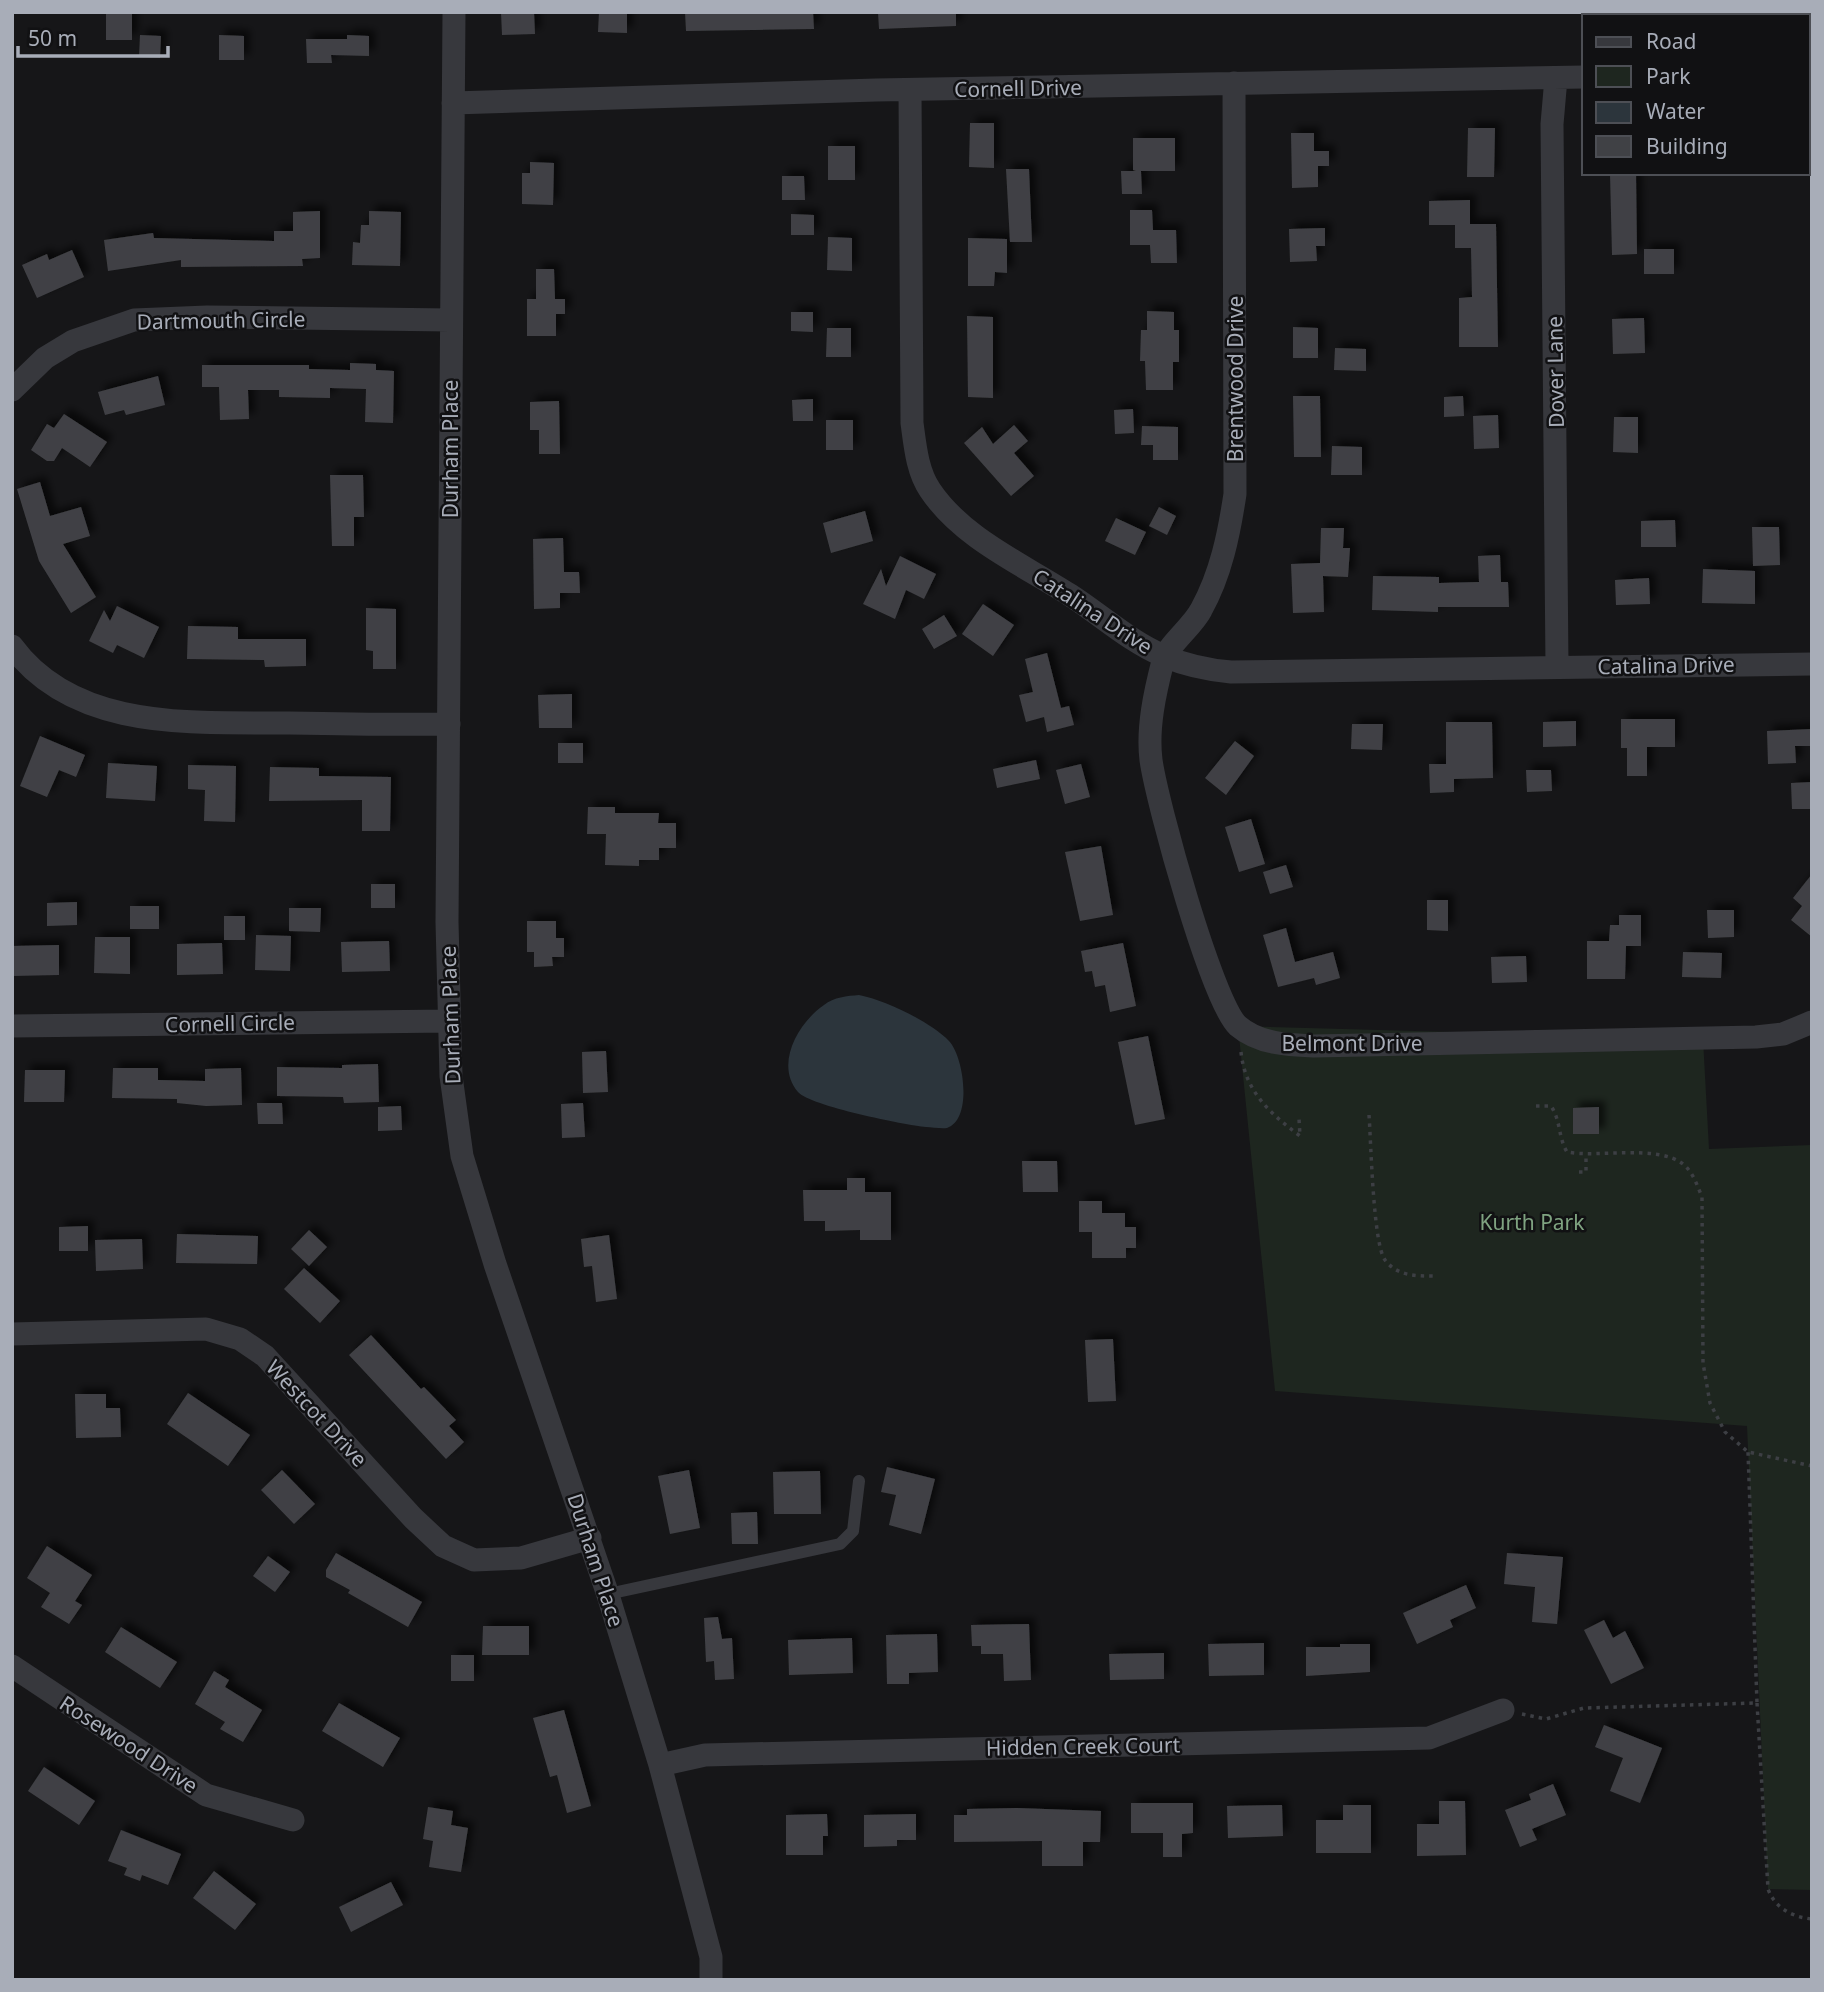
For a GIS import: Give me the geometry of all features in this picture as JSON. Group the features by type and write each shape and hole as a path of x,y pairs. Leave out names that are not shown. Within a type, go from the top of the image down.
{"street":[{"name":"Durham Place","path":"454,12 450,320 448,1021 455,1117 470,1186 590,1538 660,1765 711,1957 711,1980"},
{"name":"Cornell Drive","path":"453,103 910,90 1582,77"},
{"name":"Dover Lane","path":"1556,78 1552,124 1558,666"},
{"name":"Brentwood Drive","path":"1164,656 1189,629 1209,592 1223,556 1235,494 1234,83"},
{"name":"Catalina Drive","path":"910,90 912,423 916,454 928,487 948,514 967,530 1072,597 1131,639 1164,656 1207,670 1231,672 1812,664"},
{"name":"Dartmouth Circle","path":"12,390 45,358 73,341 134,320 206,317 450,320"},
{"path":"12,646 41,676 65,692 86,703 138,717 224,723 449,724"},
{"path":"1164,656 1151,733 1151,760 1160,803 1211,975 1226,1011 1238,1026"},
{"name":"Cornell Circle","path":"12,1026 448,1021"},
{"name":"Belmont Drive","path":"1238,1026 1268,1041 1314,1046 1756,1037 1783,1034 1812,1022"},
{"name":"Westcot Drive","path":"12,1334 206,1329 240,1339 265,1356 413,1518 443,1546 474,1560 521,1558 590,1538"},
{"name":"Rosewood Drive","path":"12,1666 206,1795 293,1820"},
{"name":"Hidden Creek Court","path":"660,1765 705,1755 1429,1738 1503,1710"}],"lane":[{"path":"608,1594 840,1544 853,1531 859,1481"}],"path":[{"path":"1238,1026 1242,1062 1258,1099 1300,1136 1299,1119"},
{"path":"1536,1106 1551,1106 1558,1116 1561,1142 1567,1152 1663,1155 1682,1163 1694,1177 1702,1197 1703,1363 1710,1404 1725,1432 1748,1452 1812,1466"},
{"path":"1369,1115 1381,1252 1398,1272 1413,1276 1434,1276"},
{"path":"1579,1172 1586,1172 1586,1154"},
{"path":"1748,1452 1757,1703 1768,1889 1773,1903 1797,1918 1812,1919"},
{"path":"1503,1710 1546,1718 1584,1708 1757,1703"}],"green space":[{"name":"Kurth Park","path":"1238,1026 1703,1039 1709,1149 1812,1145 1812,1890 1768,1889 1747,1426 1275,1391"}],"water":[{"path":"859,995 907,1013 949,1041 959,1060 963,1101 955,1122 947,1128 899,1123 838,1109 798,1092 788,1069 789,1057 798,1033 815,1012 828,1002"}],"building":[{"path":"106,12 132,12 132,40 106,40"},
{"path":"501,12 534,12 535,34 502,35"},
{"path":"599,12 627,12 627,33 598,32"},
{"path":"685,12 813,12 814,29 686,31"},
{"path":"878,12 956,12 956,26 879,29"},
{"path":"140,35 161,36 160,58 139,57"},
{"path":"219,35 244,36 244,60 219,60"},
{"path":"347,35 369,36 369,56 331,55 332,63 307,63 306,39 347,39"},
{"path":"970,123 994,123 994,168 969,167"},
{"path":"1468,128 1495,128 1494,177 1467,177"},
{"path":"1291,133 1314,133 1314,151 1329,151 1329,166 1318,166 1318,187 1292,188"},
{"path":"1133,138 1175,138 1175,171 1141,171 1142,194 1122,194 1121,171 1136,171 1133,170"},
{"path":"828,146 855,146 855,180 828,180"},
{"path":"530,162 554,163 553,205 522,204 522,173 530,173"},
{"path":"1006,169 1029,169 1032,242 1010,242"},
{"path":"1610,175 1636,175 1637,254 1612,255"},
{"path":"782,176 804,176 805,200 782,200"},
{"path":"1470,200 1470,224 1496,224 1498,347 1459,347 1459,298 1472,297 1471,248 1455,248 1455,225 1429,225 1429,201"},
{"path":"1130,210 1152,210 1153,230 1176,230 1177,263 1151,263 1150,245 1130,245"},
{"path":"320,211 320,258 302,259 303,266 181,267 181,260 108,271 104,240 153,233 154,238 274,241 274,231 293,231 293,212"},
{"path":"369,211 401,212 400,266 352,265 353,242 360,243 361,225 369,225"},
{"path":"791,214 814,215 814,235 791,235"},
{"path":"1325,228 1325,246 1316,246 1317,261 1290,262 1289,229"},
{"path":"828,237 852,238 852,271 827,270"},
{"path":"968,238 1007,239 1007,273 995,272 994,286 968,286"},
{"path":"1644,249 1674,249 1674,274 1644,274"},
{"path":"72,250 84,277 37,298 22,265 47,254 49,260"},
{"path":"536,269 554,269 555,299 565,299 565,314 556,314 556,336 527,336 527,299 536,299"},
{"path":"1147,311 1174,312 1174,330 1179,330 1179,362 1173,362 1173,390 1146,390 1145,361 1140,361 1141,330 1147,330"},
{"path":"791,312 813,312 813,332 791,331"},
{"path":"967,316 993,317 993,398 968,397"},
{"path":"1644,318 1645,353 1613,354 1612,319"},
{"path":"1293,327 1318,328 1318,358 1293,358"},
{"path":"827,328 851,328 851,357 826,357"},
{"path":"1335,348 1366,349 1366,371 1334,370"},
{"path":"350,363 376,364 376,370 394,371 393,423 365,422 366,389 330,388 330,398 279,397 279,390 248,390 249,419 220,420 219,387 202,387 202,365 309,365 309,369 350,370"},
{"path":"158,376 165,405 126,415 124,410 105,415 98,392"},
{"path":"1293,396 1320,396 1321,457 1294,457"},
{"path":"1463,396 1464,416 1444,417 1444,397"},
{"path":"813,399 813,421 793,421 792,400"},
{"path":"559,401 560,454 539,454 539,430 530,430 530,402"},
{"path":"1133,409 1134,433 1115,434 1114,410"},
{"path":"64,414 107,442 90,467 62,448 54,461 47,461 31,450 47,424 54,428"},
{"path":"1498,415 1499,448 1474,449 1473,416"},
{"path":"1614,417 1638,417 1638,453 1613,452"},
{"path":"826,420 853,420 853,450 826,450"},
{"path":"1014,425 1028,441 1014,453 1034,476 1011,496 964,443 982,427 993,444"},
{"path":"1142,426 1178,427 1178,460 1153,460 1153,445 1141,445"},
{"path":"1332,446 1362,447 1362,475 1331,475"},
{"path":"330,475 363,475 364,517 354,517 354,546 332,546"},
{"path":"40,482 50,516 81,507 90,536 63,544 96,597 71,613 39,561 17,489"},
{"path":"1159,507 1176,516 1167,535 1149,526"},
{"path":"865,511 873,541 831,553 823,523"},
{"path":"1116,518 1146,532 1135,555 1105,541"},
{"path":"1675,520 1676,547 1641,547 1641,521"},
{"path":"1752,527 1779,527 1780,565 1753,566"},
{"path":"1321,528 1344,528 1343,548 1350,548 1348,577 1323,576 1324,612 1293,613 1291,564 1320,563"},
{"path":"563,538 564,572 579,572 580,593 560,593 560,608 534,609 533,539"},
{"path":"1500,555 1501,582 1508,582 1509,607 1438,607 1438,612 1372,610 1373,576 1439,577 1439,583 1479,582 1478,556"},
{"path":"900,556 936,574 924,599 906,590 895,619 863,604 881,569 886,586"},
{"path":"1703,569 1755,571 1755,604 1702,603"},
{"path":"1649,578 1650,604 1616,605 1615,580"},
{"path":"983,604 1014,625 993,656 962,634"},
{"path":"117,606 159,627 144,658 117,645 113,653 89,641 104,610 110,621"},
{"path":"366,608 396,609 396,669 373,669 373,651 366,650"},
{"path":"944,615 957,636 934,649 922,629"},
{"path":"188,626 238,627 238,639 306,639 306,666 265,667 264,660 187,659"},
{"path":"1047,653 1061,708 1069,706 1074,725 1047,732 1044,717 1026,722 1019,695 1033,692 1025,659"},
{"path":"572,694 572,728 539,728 538,695"},
{"path":"1621,719 1675,719 1675,747 1647,747 1647,776 1627,776 1627,748 1621,748"},
{"path":"1576,721 1576,746 1543,747 1543,722"},
{"path":"1446,722 1492,722 1493,778 1454,779 1454,792 1430,793 1429,764 1446,764"},
{"path":"1352,724 1383,724 1382,750 1351,749"},
{"path":"1812,729 1812,746 1795,746 1796,763 1768,764 1767,731"},
{"path":"40,736 85,755 76,777 59,770 47,797 20,786"},
{"path":"1235,741 1254,756 1226,795 1205,778"},
{"path":"558,743 583,743 583,763 558,763"},
{"path":"1036,760 1040,779 997,788 993,769"},
{"path":"108,763 157,766 155,801 106,798"},
{"path":"1081,764 1090,797 1065,804 1056,770"},
{"path":"188,765 236,766 235,822 204,821 205,790 188,789"},
{"path":"270,767 319,768 319,776 391,777 390,831 362,831 362,800 269,801"},
{"path":"1526,770 1551,770 1552,791 1527,792"},
{"path":"1812,782 1812,809 1792,809 1791,783"},
{"path":"588,807 615,807 615,813 659,813 658,823 676,823 676,848 659,848 659,860 639,860 639,866 605,865 606,834 587,834"},
{"path":"1251,819 1265,864 1239,872 1225,827"},
{"path":"1101,846 1113,915 1080,921 1065,852"},
{"path":"1286,865 1293,887 1270,894 1263,872"},
{"path":"1812,874 1812,937 1791,920 1802,906 1793,898"},
{"path":"371,884 395,884 395,908 371,908"},
{"path":"1427,900 1448,900 1448,931 1427,930"},
{"path":"77,902 77,925 47,926 47,903"},
{"path":"130,906 159,906 159,929 130,929"},
{"path":"289,908 321,908 320,932 289,931"},
{"path":"1707,910 1734,910 1734,937 1708,938"},
{"path":"1619,915 1641,915 1641,946 1626,946 1625,979 1587,979 1587,941 1609,941 1610,925 1619,925"},
{"path":"224,916 245,916 245,940 224,940"},
{"path":"527,921 556,921 556,938 564,938 564,957 552,957 553,966 534,967 534,952 527,952"},
{"path":"1286,928 1295,962 1333,952 1340,978 1316,985 1314,978 1278,987 1263,935"},
{"path":"256,935 291,936 290,971 255,970"},
{"path":"95,937 130,937 130,974 94,973"},
{"path":"389,941 390,971 342,972 341,942"},
{"path":"222,943 223,974 177,975 177,944"},
{"path":"1123,943 1136,1006 1110,1012 1105,985 1095,987 1092,971 1085,972 1081,951"},
{"path":"59,945 59,975 12,976 12,946"},
{"path":"1683,952 1722,953 1721,978 1682,977"},
{"path":"1526,956 1527,982 1492,983 1491,957"},
{"path":"1148,1036 1165,1119 1135,1125 1118,1042"},
{"path":"606,1051 608,1092 583,1093 582,1052"},
{"path":"378,1064 379,1102 344,1103 343,1097 277,1096 277,1067 342,1068 342,1065"},
{"path":"113,1068 158,1068 158,1080 205,1081 205,1069 241,1068 242,1105 206,1106 177,1103 177,1099 112,1098"},
{"path":"25,1070 65,1070 64,1102 24,1102"},
{"path":"257,1103 282,1103 283,1124 258,1124"},
{"path":"583,1103 585,1137 562,1138 561,1104"},
{"path":"401,1106 402,1130 378,1131 378,1107"},
{"path":"1599,1107 1599,1134 1573,1134 1573,1108"},
{"path":"1022,1161 1057,1161 1058,1192 1023,1192"},
{"path":"847,1178 865,1178 865,1192 891,1192 891,1240 860,1240 860,1230 825,1231 825,1221 804,1221 803,1190 847,1190"},
{"path":"1079,1201 1102,1201 1102,1213 1125,1213 1125,1227 1136,1227 1136,1248 1126,1248 1126,1258 1092,1258 1092,1232 1079,1232"},
{"path":"88,1226 88,1251 59,1251 59,1227"},
{"path":"309,1230 327,1247 309,1266 291,1249"},
{"path":"177,1234 258,1236 257,1264 176,1263"},
{"path":"609,1235 617,1299 596,1302 592,1266 584,1267 581,1239"},
{"path":"142,1239 143,1269 96,1271 95,1240"},
{"path":"304,1268 340,1301 320,1323 284,1289"},
{"path":"371,1335 421,1389 424,1387 456,1420 449,1426 464,1442 446,1459 349,1355"},
{"path":"1113,1339 1116,1401 1088,1402 1085,1340"},
{"path":"188,1393 250,1435 228,1466 167,1424"},
{"path":"75,1394 106,1394 106,1408 120,1408 121,1437 76,1438"},
{"path":"887,1467 935,1479 921,1534 889,1525 896,1495 881,1492"},
{"path":"282,1470 315,1504 294,1524 261,1490"},
{"path":"689,1470 700,1528 670,1534 658,1476"},
{"path":"820,1471 821,1514 774,1514 773,1472"},
{"path":"757,1512 758,1544 732,1544 731,1513"},
{"path":"47,1546 92,1575 75,1601 82,1605 69,1624 41,1607 50,1593 27,1578"},
{"path":"336,1553 422,1602 408,1627 348,1593 350,1590 326,1577 326,1570"},
{"path":"1507,1553 1563,1557 1557,1624 1532,1622 1535,1587 1504,1584"},
{"path":"268,1556 290,1572 275,1592 253,1576"},
{"path":"1466,1585 1476,1608 1450,1620 1453,1627 1417,1644 1403,1613"},
{"path":"718,1617 722,1639 732,1638 734,1679 715,1680 714,1661 706,1662 704,1618"},
{"path":"1604,1620 1613,1638 1625,1631 1644,1668 1611,1684 1584,1630"},
{"path":"1029,1624 1031,1680 1004,1681 1003,1654 981,1654 981,1646 972,1646 971,1625"},
{"path":"483,1626 529,1626 529,1655 482,1655"},
{"path":"121,1627 177,1662 160,1688 105,1652"},
{"path":"937,1634 938,1672 909,1673 909,1684 887,1684 886,1635"},
{"path":"852,1638 853,1673 789,1675 788,1640"},
{"path":"1264,1643 1264,1675 1209,1676 1208,1644"},
{"path":"1340,1644 1370,1644 1370,1672 1306,1676 1306,1647 1340,1647"},
{"path":"1164,1653 1164,1679 1110,1680 1109,1654"},
{"path":"451,1655 474,1655 474,1681 451,1681"},
{"path":"214,1671 229,1680 225,1687 262,1710 243,1742 220,1729 225,1722 195,1704"},
{"path":"339,1703 400,1738 383,1767 322,1731"},
{"path":"564,1710 591,1806 567,1813 557,1775 550,1777 533,1718"},
{"path":"1604,1725 1662,1748 1640,1803 1610,1791 1623,1758 1595,1747"},
{"path":"44,1767 95,1801 79,1825 28,1791"},
{"path":"1553,1784 1566,1815 1532,1829 1537,1840 1520,1847 1505,1810 1531,1800 1529,1794"},
{"path":"1439,1801 1465,1801 1466,1855 1417,1856 1417,1824 1439,1824"},
{"path":"1131,1803 1193,1803 1193,1833 1182,1834 1182,1857 1163,1857 1163,1833 1131,1833"},
{"path":"1282,1805 1283,1836 1228,1838 1227,1806"},
{"path":"1343,1805 1371,1805 1371,1853 1316,1853 1316,1820 1343,1820"},
{"path":"428,1807 453,1811 451,1825 468,1828 461,1872 429,1867 433,1841 423,1839"},
{"path":"967,1809 1101,1811 1100,1842 1083,1842 1083,1866 1042,1866 1042,1841 954,1842 954,1815 967,1815"},
{"path":"827,1814 828,1836 823,1836 823,1855 786,1855 786,1815"},
{"path":"916,1814 916,1840 897,1840 897,1846 864,1847 864,1815"},
{"path":"121,1830 181,1854 168,1885 142,1875 140,1881 124,1875 127,1868 108,1861"},
{"path":"214,1871 256,1904 235,1930 193,1898"},
{"path":"391,1882 403,1905 351,1932 339,1907"}]}
